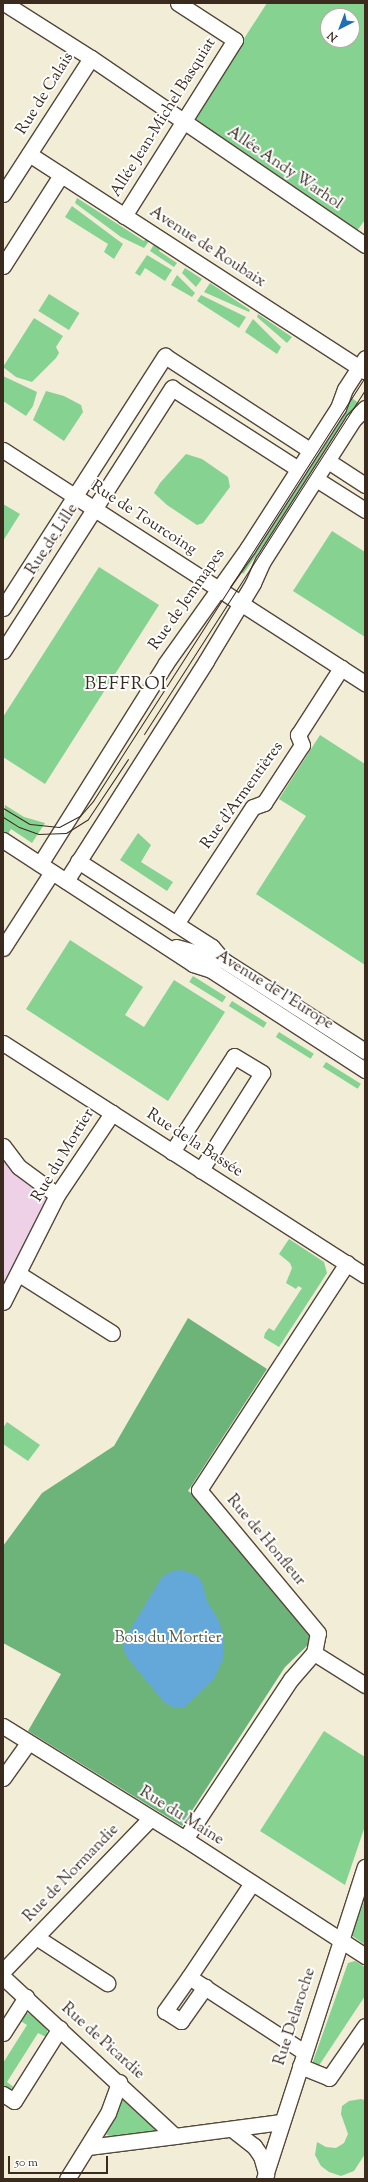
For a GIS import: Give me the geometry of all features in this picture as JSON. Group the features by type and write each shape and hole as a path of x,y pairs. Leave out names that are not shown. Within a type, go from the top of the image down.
{"street":[{"name":"Rue de Calais","path":"3,194 91,58 4,3"},
{"name":"Allée Jean-Michel Basquiat","path":"124,216 235,40 178,3"},
{"name":"Allée Andy Warhol","path":"91,58 177,115 183,123 365,245"},
{"name":"Avenue de Roubaix","path":"29,154 124,216 363,365"},
{"path":"3,266 61,175"},
{"name":"Rue de Lille","path":"3,608 165,356 310,450"},
{"name":"Rue de Jemmapes","path":"40,864 166,663 218,589 298,469 338,408 363,365"},
{"path":"152,375 298,469"},
{"name":"Rue de Lille","path":"3,650 172,388"},
{"path":"66,881 194,681 264,561 353,420 365,408"},
{"name":"Rue de Tourcoing","path":"3,450 365,683"},
{"path":"328,461 365,485"},
{"path":"316,479 365,510"},
{"name":"Rue d'Armentières","path":"176,924 253,807 264,803 302,745 298,735 340,668"},
{"name":"Avenue de l'Europe","path":"3,840 193,964 211,970 365,1070"},
{"name":"Avenue de l'Europe","path":"78,861 212,947 223,960 365,1052"},
{"path":"3,948 52,872"},
{"name":"Avenue de l'Europe","path":"163,944 223,960"},
{"name":"Rue de la Bassée","path":"3,1043 365,1275"},
{"path":"172,1152 234,1056 251,1066 262,1073 201,1170"},
{"name":"Rue du Mortier","path":"3,1302 19,1274 57,1195 112,1113"},
{"path":"3,1146 19,1167 57,1195"},
{"name":"Rue de Honfleur","path":"314,1653 318,1633 199,1490 347,1263"},
{"path":"19,1274 112,1333"},
{"path":"185,1840 291,1679 314,1653 365,1685"},
{"name":"Rue du Maine","path":"3,1726 185,1840 365,1956"},
{"path":"3,1778 28,1743"},
{"name":"Rue de Normandie","path":"3,1971 150,1819"},
{"name":"Rue Delaroche","path":"267,2177 281,2122 365,1867"},
{"path":"205,1988 181,2021 166,2011 252,1883"},
{"path":"36,1937 107,1983"},
{"name":"Rue de Picardie","path":"3,1977 119,2082 175,2136"},
{"path":"189,1977 329,2078 365,2026"},
{"path":"3,2033 26,1997"},
{"path":"3,2094 14,2101 60,2028"},
{"path":"67,2179 108,2113 119,2082"},
{"path":"88,2147 281,2122"},
{"path":"232,2129 254,2146 261,2156 267,2177"}],"shaded area":[{"path":"3,1158 43,1191 48,1205 3,1288"}],"green space":[{"path":"267,3 365,3 365,220 356,232 191,121"},
{"path":"77,198 144,241 146,238 150,240 144,248 121,237 75,203"},
{"path":"72,206 123,244 114,259 104,252 108,244 65,217"},
{"path":"155,243 161,247 159,251 177,263 174,267 150,251"},
{"path":"147,255 172,270 165,281 145,268 140,276 135,273"},
{"path":"185,268 202,279 196,287 182,273"},
{"path":"177,275 195,293 192,297 171,285"},
{"path":"210,283 250,310 249,312 204,292"},
{"path":"49,294 80,313 69,330 38,311"},
{"path":"201,295 246,317 239,328 197,301"},
{"path":"258,314 292,337 287,343 257,317"},
{"path":"34,318 63,336 56,347 59,353 56,358 32,382 16,377 3,367"},
{"path":"253,319 281,347 277,354 245,332"},
{"path":"3,376 37,392 33,406 26,416 3,401"},
{"path":"46,391 64,396 81,405 83,412 64,441 33,420"},
{"path":"346,394 362,405 243,574 228,563"},
{"path":"186,454 202,459 228,477 230,487 203,523 197,525 167,505 154,493 160,483"},
{"path":"3,504 20,514 3,541"},
{"path":"332,531 365,552 365,637 293,591"},
{"path":"99,567 159,605 45,784 3,757 3,717"},
{"path":"320,735 365,764 365,965 256,894 306,816 279,799"},
{"path":"5,805 24,817 45,823 32,843 11,829 8,834 3,831"},
{"path":"138,833 151,845 141,862 173,882 167,891 120,860"},
{"path":"70,940 143,987 125,1015 144,1027 174,980 225,1012 168,1101 26,1009"},
{"path":"193,976 226,997 222,1003 189,982"},
{"path":"232,1001 267,1023 264,1028 229,1006"},
{"path":"279,1032 314,1054 311,1059 276,1037"},
{"path":"326,1062 361,1084 358,1089 323,1067"},
{"path":"289,1239 324,1262 327,1273 279,1347 264,1338 265,1333 269,1328 274,1331 302,1288 298,1286 296,1289 286,1283 292,1268 290,1263 279,1254"},
{"name":"Bois du Mortier","path":"188,1318 267,1369 188,1491 197,1497 310,1635 310,1643 285,1667 182,1826 28,1731 61,1674 3,1643 3,1546 42,1493 114,1446"},
{"path":"7,1422 40,1445 28,1461 3,1444 3,1428"},
{"path":"324,1731 365,1757 365,1826 345,1885 260,1831"},
{"path":"365,1899 365,1943 364,1944 351,1935"},
{"path":"355,1961 365,1967 365,1996 318,2067 312,2064 348,1963"},
{"path":"25,2012 36,2017 48,2028 46,2037 38,2033 7,2082 15,2088 7,2091 3,2089 3,2063 27,2025 19,2020"},
{"path":"121,2098 156,2127 157,2131 112,2138 106,2134"},
{"path":"361,2099 365,2100 365,2154 354,2171 341,2176 329,2172 321,2166 315,2155 317,2142 326,2147 336,2148 344,2143 348,2134 341,2114 342,2106 349,2101"}],"water":[{"path":"182,1570 196,1575 202,1582 207,1601 219,1621 224,1639 223,1659 214,1679 184,1708 174,1708 164,1702 129,1660 123,1649 125,1638 162,1577 172,1571"}],"tram line":[{"path":"3,808 30,824 59,827 80,816 93,801 365,377"},
{"path":"144,734 365,390"},
{"path":"3,817 19,827 38,834 66,833 88,819 128,759"}],"district":[{"name":"BEFFROI","path":"126,685"}]}
